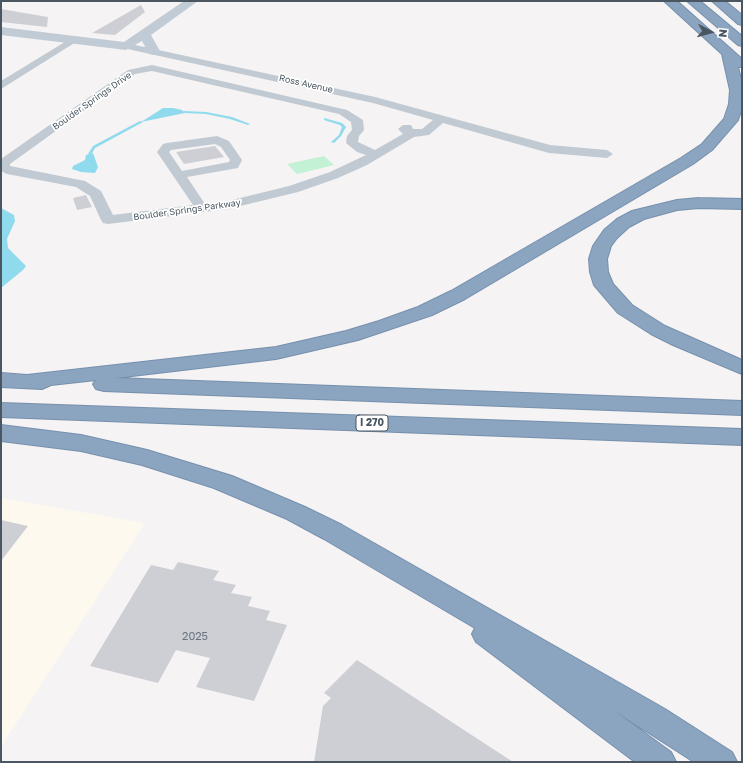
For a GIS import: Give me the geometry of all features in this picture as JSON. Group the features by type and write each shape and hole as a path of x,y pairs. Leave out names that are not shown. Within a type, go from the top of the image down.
{"highway":[{"path":"670,1 738,54"},
{"path":"28,381 276,353 351,336 386,325 452,298 547,244 687,162 707,147 731,120 736,104 738,54 693,1"},
{"path":"718,1 742,21"},
{"path":"742,204 699,203 676,205 638,215 623,223 610,234 602,246 598,259 599,272 604,285 625,309 658,330 742,368"},
{"path":"1,380 742,408"},
{"name":"I 270","path":"1,410 742,437"},
{"path":"1,433 35,436 111,449 184,468 264,498 296,512 654,718 721,762"},
{"path":"398,570 660,762"}],"street":[{"path":"126,46 192,1"},
{"name":"Ross Avenue","path":"1,31 126,46 154,51 375,100 548,149 607,154"},
{"path":"144,34 154,51"},
{"path":"1,86 73,40"},
{"path":"152,68 182,57"},
{"name":"Boulder Springs Drive","path":"108,220 96,194 80,184 11,171 4,168 4,163 132,72 152,68 343,112 357,120 358,130 353,136 352,143 361,149 376,154"},
{"path":"422,113 404,129 410,133 425,133 441,119"},
{"name":"Boulder Springs Parkway","path":"108,220 242,203 293,189 334,175 376,154 410,133"},
{"path":"179,175 234,164 236,160 226,144 216,140 167,147 163,152 179,175 202,208"}],"shaded area":[{"path":"1,498 145,523 1,747"}],"green space":[{"path":"324,156 334,165 297,174 287,164"}],"water":[{"path":"163,108 182,110 185,113 141,122"},
{"path":"93,153 98,167 95,173 81,172 72,169 73,166 85,160 86,155"},
{"path":"1,208 14,215 15,221 7,239 8,248 26,266 1,288"}],"building":[{"path":"141,5 145,12 115,35 92,33"},
{"path":"1,9 48,17 47,27 1,22"},
{"path":"215,146 224,157 184,164 176,152"},
{"path":"86,195 92,207 77,210 73,198"},
{"path":"1,520 28,526 1,561"},
{"path":"178,562 219,571 213,580 236,585 231,593 252,597 248,606 270,611 266,620 287,625 254,701 196,687 210,658 176,650 158,683 90,666 151,565 173,570"},
{"path":"357,660 513,762 314,762 323,706 331,698 324,693"}],"waterway":[{"path":"185,112 206,113 231,118 248,124"},
{"path":"325,119 341,124 344,127 340,135 333,142"},
{"path":"90,154 94,147 141,122"}]}
